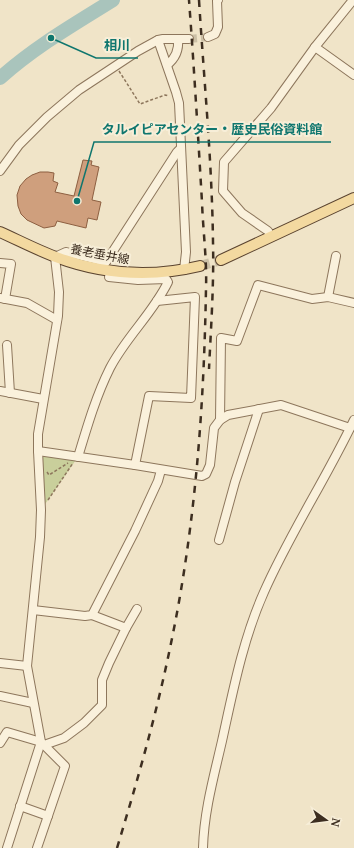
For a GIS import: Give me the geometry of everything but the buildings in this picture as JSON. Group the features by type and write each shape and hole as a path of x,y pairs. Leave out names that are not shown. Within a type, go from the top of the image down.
{"main road":[{"path":"221,260 354,198"},
{"name":"養老垂井線","path":"0,232 55,257 112,272 149,274 184,270 200,266"}],"street":[{"path":"208,37 215,34 218,27 218,0"},
{"path":"268,231 242,212 223,191 224,162 271,108 315,47 353,0"},
{"path":"167,64 172,61 176,54 179,47 178,39"},
{"path":"0,171 19,145 47,117 79,90 138,51 158,40 189,39"},
{"path":"158,40 177,94 179,104 186,252 184,270"},
{"path":"315,47 354,75"},
{"path":"7,848 20,806 43,744 33,703 27,666 40,537 41,510 38,434 57,320 60,292 55,257 66,252 106,262 180,149"},
{"path":"328,297 336,256"},
{"path":"0,263 10,264 3,299 28,303 57,320"},
{"path":"78,457 94,404 110,368 157,301 168,282 166,279 138,280 109,277"},
{"path":"220,420 221,338 237,341 258,285 312,299 328,297 354,303"},
{"path":"135,465 149,396 191,398 195,297 157,301"},
{"path":"7,344 10,393"},
{"path":"0,391 43,399"},
{"path":"38,451 202,476 206,474 210,465 214,428 220,420 228,415 281,405 352,424 263,592 252,622 235,683 208,802 203,834 203,848"},
{"path":"219,540 235,482 259,408"},
{"path":"92,614 135,531 158,481 161,470"},
{"path":"43,744 64,738 84,723 102,705 102,680 126,628 137,609"},
{"path":"33,610 85,616 92,614 126,628"},
{"path":"0,663 27,666"},
{"path":"0,696 33,703"},
{"path":"0,743 7,732 43,744 65,766 37,848"},
{"path":"20,806 48,816"}],"path":[{"path":"119,71 140,104 165,95 169,96 177,94"},
{"path":"46,469 49,476 78,457"},
{"path":"41,510 78,457"}],"green space":[{"path":"38,451 78,457 41,510"}],"waterway":[{"path":"0,78 41,46 113,0"}],"tunnel":[{"path":"189,39 208,37"},
{"path":"200,266 221,260"}],"railway":[{"path":"117,848 146,749 170,648 186,559 197,469 203,379 206,277 189,0"},
{"path":"199,0 212,212 213,274 209,369"}],"place":[{"name":"相川","path":"51,38"},
{"name":"タルイピアセンター・歴史民俗資料館","path":"77,201"}]}
